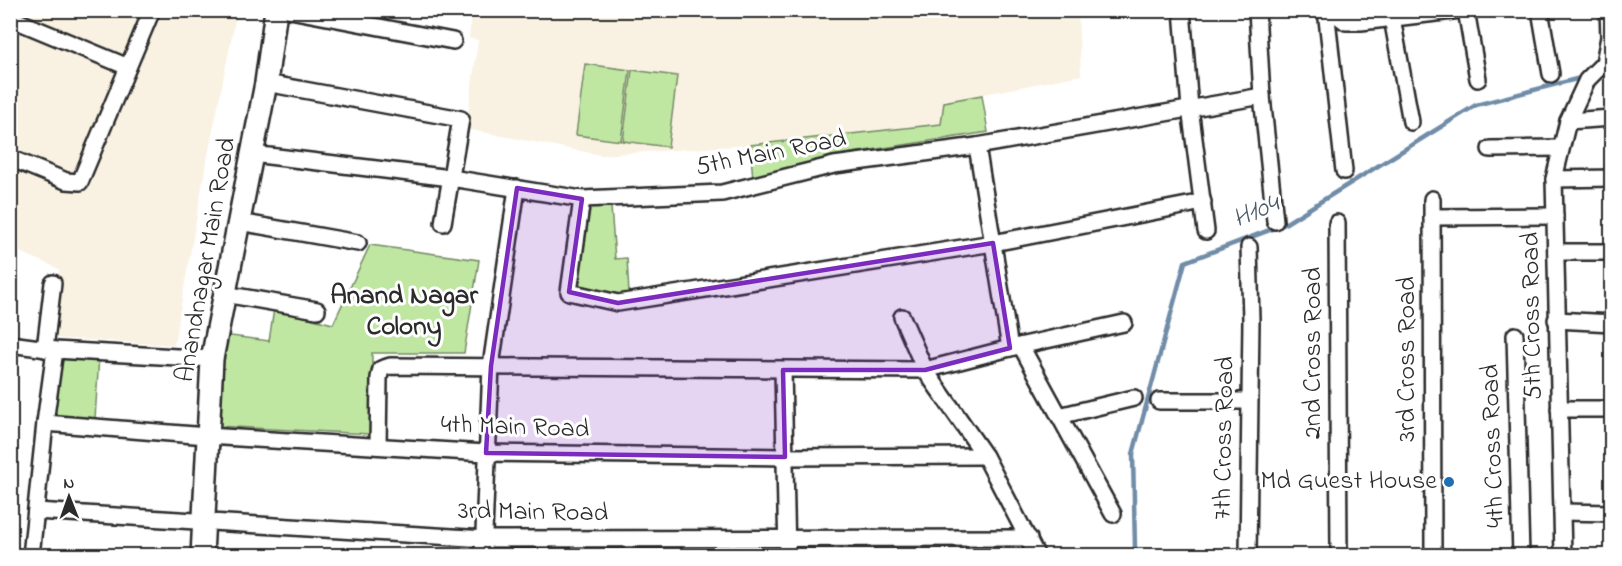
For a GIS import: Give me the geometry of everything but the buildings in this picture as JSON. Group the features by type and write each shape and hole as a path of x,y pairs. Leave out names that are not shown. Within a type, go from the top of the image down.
{"street":[{"path":"10,158 66,181 80,182 152,10"},
{"name":"Anandnagar Main Road","path":"202,555 212,359 266,83 276,10"},
{"path":"290,10 453,41"},
{"path":"1182,10 1206,231"},
{"path":"1257,10 1262,96 1275,221"},
{"path":"1326,10 1344,171"},
{"path":"1330,10 1346,22 1362,16 1392,18 1428,12 1461,10"},
{"path":"1466,10 1478,79"},
{"path":"1540,10 1551,74"},
{"name":"5th Cross Road","path":"1563,555 1554,179 1568,121 1587,81 1604,63 1610,37 1608,10"},
{"path":"10,18 128,67"},
{"path":"1392,18 1411,122"},
{"path":"266,83 461,119 443,223"},
{"name":"5th Main Road","path":"252,154 451,178 582,199 722,193 834,165 977,146 1262,96"},
{"path":"1568,121 1611,118"},
{"path":"977,146 993,243 1015,347 1059,416 1113,514"},
{"path":"1490,149 1561,148"},
{"path":"1554,179 1611,178"},
{"path":"483,555 491,366 517,188"},
{"path":"582,199 569,292 618,303 993,243 1203,202"},
{"name":"3rd Cross Road","path":"1432,199 1433,555"},
{"path":"1432,217 1555,216"},
{"path":"239,222 358,243"},
{"name":"2nd Cross Road","path":"1337,223 1339,555"},
{"name":"7th Cross Road","path":"1248,555 1250,247"},
{"path":"1556,252 1611,252"},
{"path":"31,555 45,423 53,283"},
{"path":"224,294 317,310"},
{"path":"902,317 925,370 985,456 1038,555"},
{"path":"1557,320 1611,323"},
{"path":"378,446 379,378 381,369 390,366 925,370 1124,323"},
{"name":"4th Cross Road","path":"1515,335 1521,555"},
{"path":"10,344 50,349 212,359"},
{"path":"783,370 787,555"},
{"path":"1059,416 1134,398"},
{"path":"1159,401 1249,401"},
{"path":"1559,409 1611,409"},
{"name":"4th Main Road","path":"45,423 207,436 486,453 785,457 985,456"},
{"name":"3rd Main Road","path":"36,511 485,538 1029,538"},
{"path":"1562,512 1611,513"}],"highlighted area":[{"path":"517,188 582,199 569,292 618,303 993,243 1010,348 925,370 783,370 785,457 486,453 491,366"}],"shaded area":[{"path":"11,11 237,11 205,170 174,345 52,338 59,269 11,248"},
{"path":"472,11 1078,11 1081,75 944,102 941,124 750,145 601,155 466,129 478,40 469,38"}],"green space":[{"path":"585,64 630,70 621,141 576,135"},
{"path":"632,70 677,76 668,147 623,141"},
{"path":"982,95 988,132 832,156 753,179 750,145 941,124 944,102"},
{"path":"589,207 611,207 615,259 627,258 629,294 618,297 578,286"},
{"path":"370,245 479,260 464,353 372,353 371,434 215,426 224,335 269,341 274,309 333,324"},
{"path":"60,355 99,356 95,419 51,416"}],"waterway":[{"name":"H104","path":"1138,556 1135,548 1133,454 1185,262 1283,225 1476,105 1584,77"}],"place":[{"name":"Md Guest House","path":"1449,482"}],"district":[{"name":"Anand Nagar Colony","path":"404,312"}]}
